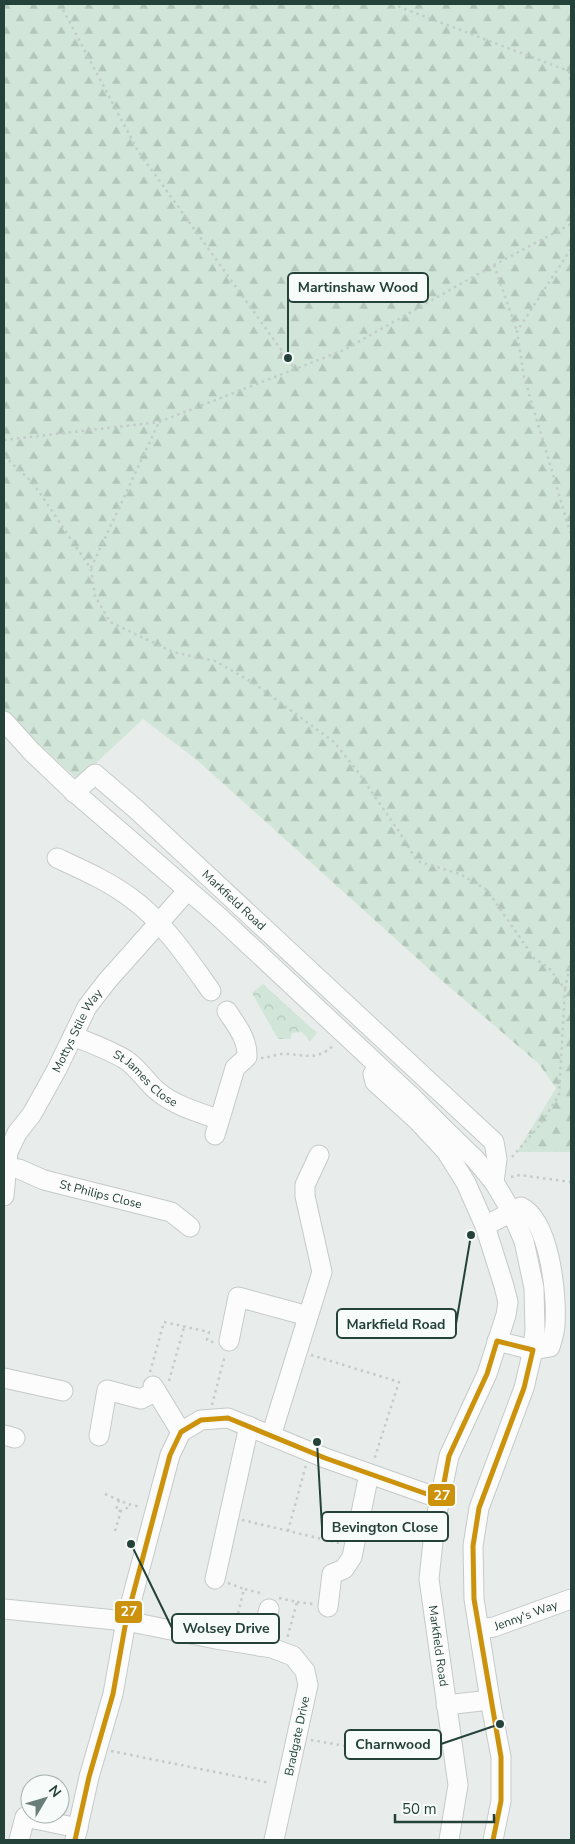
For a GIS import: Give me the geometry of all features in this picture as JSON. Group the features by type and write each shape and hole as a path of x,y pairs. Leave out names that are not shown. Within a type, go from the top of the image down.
{"street":[{"name":"Markfield Road","path":"4,721 32,752 74,793 218,916 413,1098 468,1152 494,1182 511,1211"},
{"name":"Markfield Road","path":"74,793 95,774 137,810 494,1142 497,1159 494,1182"},
{"path":"57,858 104,880 133,899 178,946 211,991"},
{"name":"Mottys Stile Way","path":"4,1195 10,1128 32,1114 57,1069 87,1007 107,981 188,890"},
{"path":"227,1010 244,1038 247,1057"},
{"name":"St James Close","path":"73,1036 125,1060 140,1072 156,1090 217,1127 235,1068 247,1057"},
{"name":"Markfield Road","path":"378,1067 373,1074 375,1082 418,1121 446,1152 466,1182 485,1226 508,1302 506,1315 487,1374 449,1456 435,1523 429,1579 436,1617 446,1705 458,1785 449,1840"},
{"path":"271,1436 322,1272 309,1251 308,1209 305,1196 305,1185 319,1155"},
{"name":"St Philips Close","path":"7,1167 54,1182 171,1212 190,1226"},
{"path":"485,1226 521,1207 529,1211 543,1236 555,1291 555,1326 550,1347 533,1350 497,1341"},
{"path":"228,1344 238,1297 308,1316"},
{"path":"493,1840 501,1801 501,1757 474,1598 473,1546 479,1508 524,1388 533,1350"},
{"path":"4,1378 63,1390"},
{"path":"99,1436 107,1390 141,1399 155,1389 181,1432"},
{"path":"19,1840 25,1817 76,1834 113,1694 126,1621 170,1455 181,1432 201,1420 228,1418 309,1452 440,1498"},
{"path":"215,1579 249,1426"},
{"path":"328,1607 332,1574 344,1569 352,1557 369,1474"},
{"name":"Jenny's Way","path":"480,1629 494,1627 571,1599"},
{"name":"Bradgate Drive","path":"4,1609 126,1621 272,1648 293,1656 305,1671 308,1685 274,1840"},
{"path":"259,1646 268,1609"},
{"path":"446,1705 490,1700"}],"path":[{"path":"60,4 138,151 295,370"},
{"path":"392,4 570,72 571,82"},
{"path":"4,440 159,422 344,350 494,265 571,224"},
{"path":"517,331 571,249"},
{"path":"494,265 517,331 524,376 571,535"},
{"path":"91,569 159,422"},
{"path":"4,456 33,483 91,569 95,596 110,622 173,652 215,661 252,682 334,742 358,772 417,860 460,874 487,890 534,958 549,968 565,989"},
{"path":"507,1161 540,1125 560,1095 565,989 571,961"},
{"path":"247,1057 266,1058 280,1054 311,1057 323,1054 343,1034"},
{"path":"494,1182 520,1175 571,1182"},
{"path":"155,1389 164,1322 209,1332 207,1340 228,1344 208,1419"},
{"path":"155,1389 184,1327"},
{"path":"297,1351 399,1382 369,1474"},
{"path":"288,1531 309,1452"},
{"path":"105,1494 128,1504 156,1510"},
{"path":"119,1500 116,1510 121,1511 127,1508 128,1504"},
{"path":"116,1531 121,1511"},
{"path":"229,1517 354,1547"},
{"path":"296,1738 357,1748 380,1748 455,1762"},
{"path":"98,1748 286,1786"}],"green space":[{"path":"4,4 571,4 571,1152 517,1152 556,1088 539,1064 440,979 197,760 143,719 78,780 4,713"},
{"path":"263,984 317,1033 310,1041 302,1032 292,1033 291,1039 278,1039 252,993"}],"transit line":[{"name":"27","path":"75,1840 89,1777 113,1694 126,1621 170,1455 181,1432 201,1420 228,1418 325,1458 441,1499 449,1456 487,1374 497,1341 533,1350 524,1388 479,1508 473,1546 474,1599 501,1757 501,1801 493,1840"}],"place":[{"name":"Martinshaw Wood","path":"288,358"},
{"name":"Markfield Road","path":"471,1235"},
{"name":"Bevington Close","path":"317,1442"},
{"name":"Wolsey Drive","path":"131,1544"},
{"name":"Charnwood","path":"500,1724"}]}
